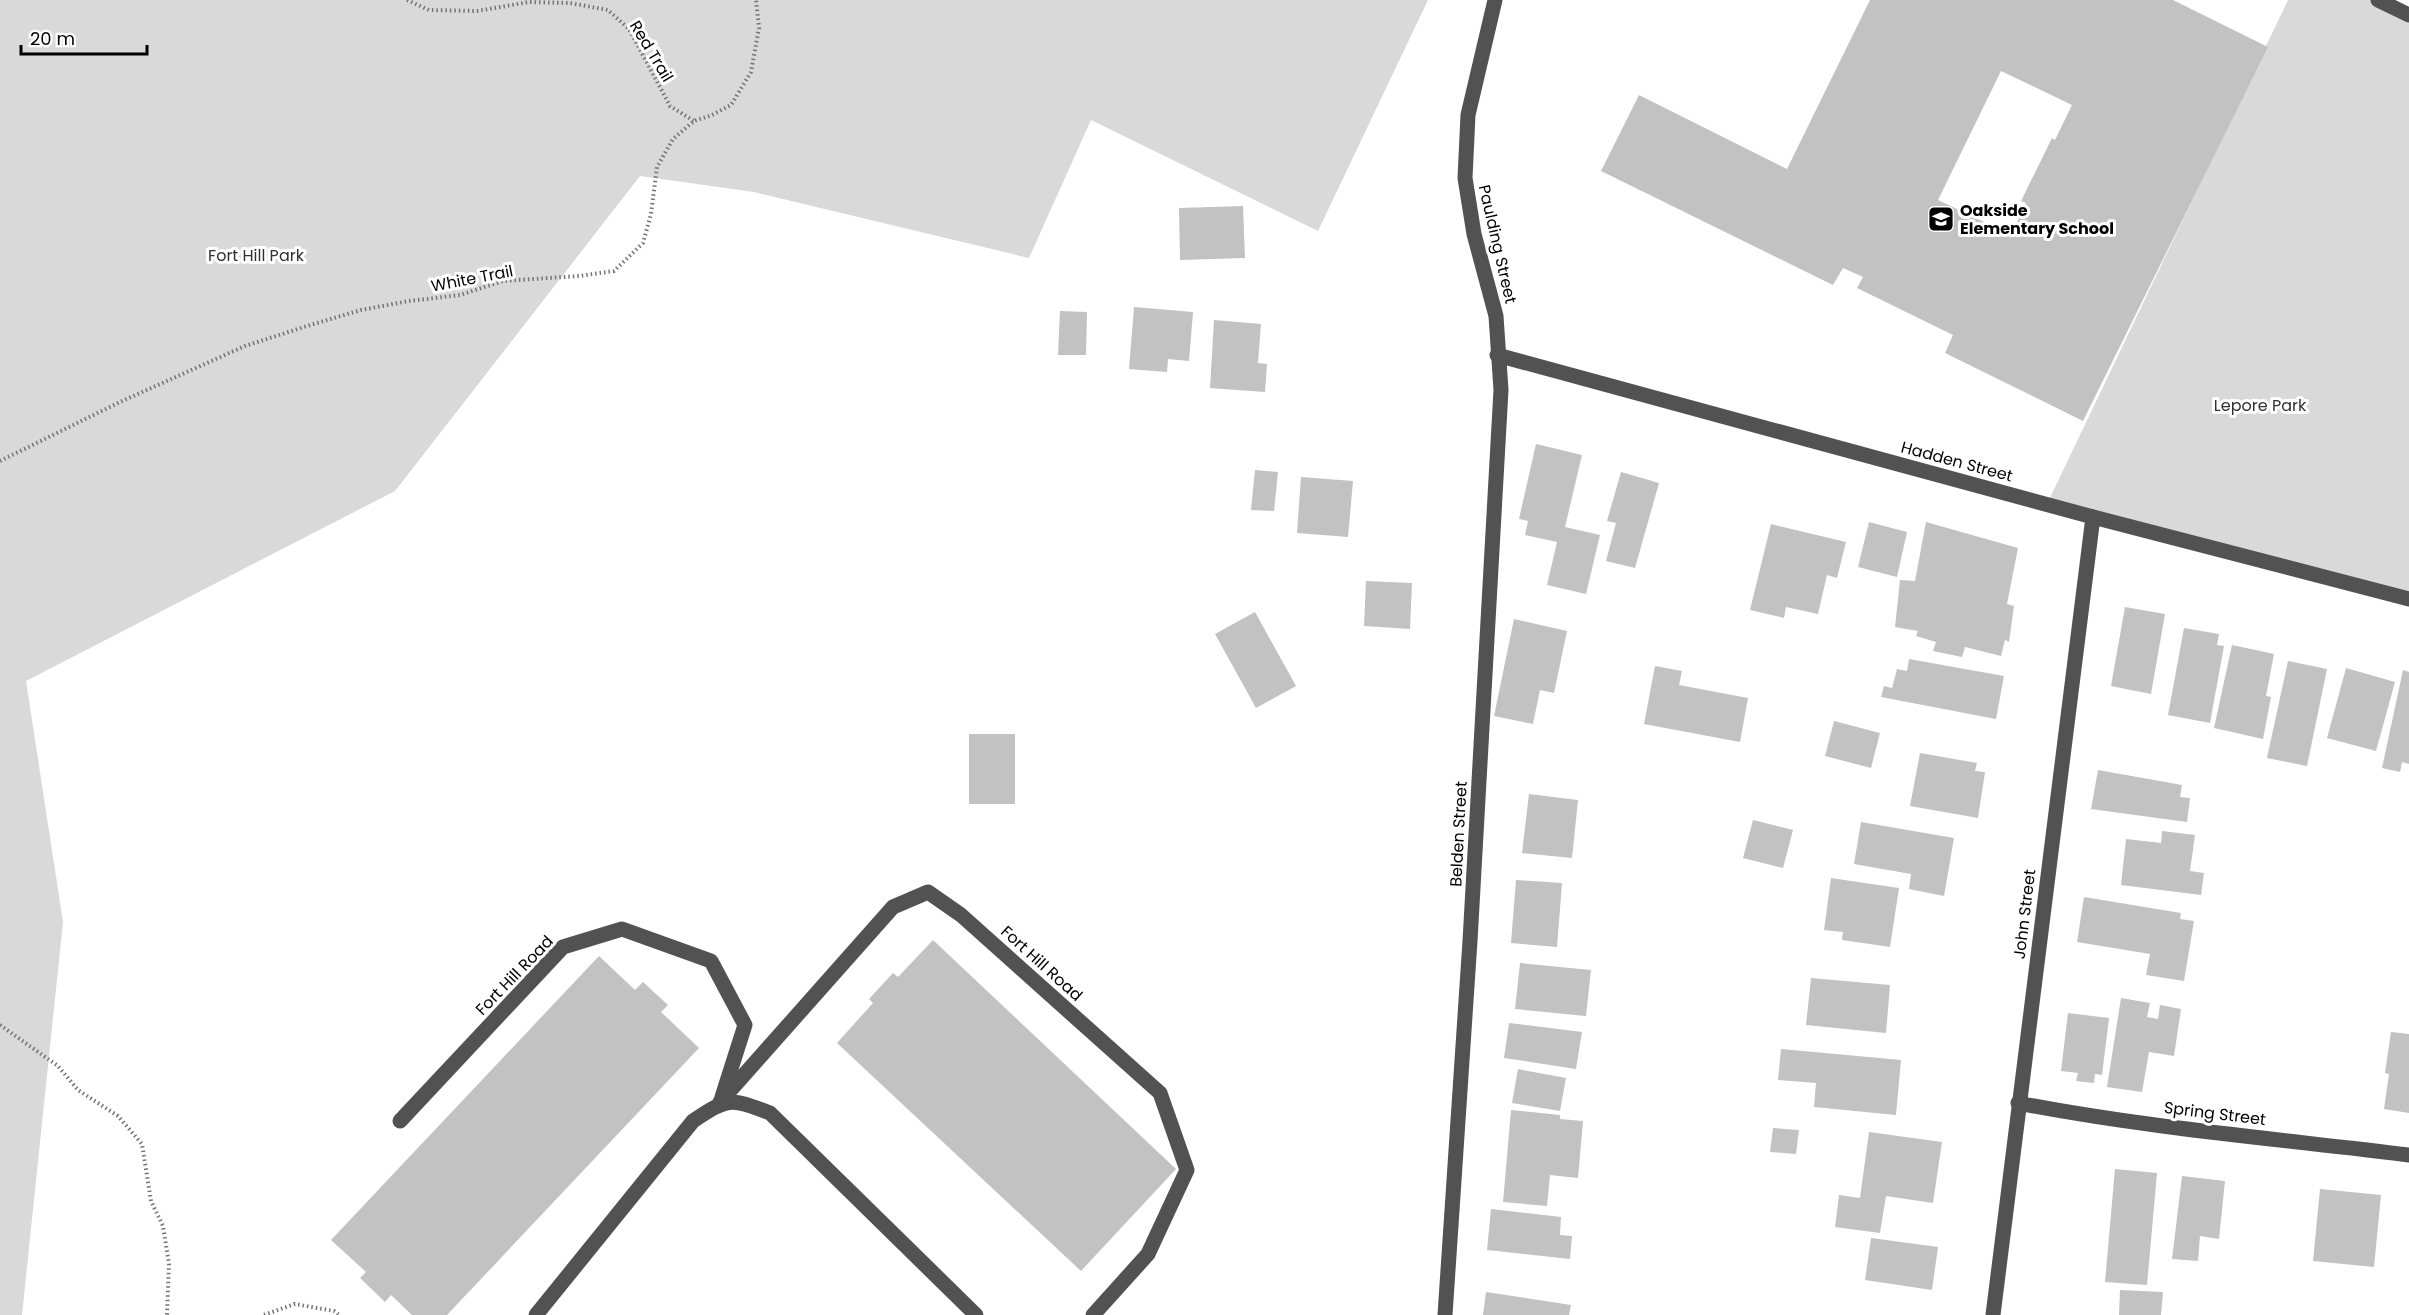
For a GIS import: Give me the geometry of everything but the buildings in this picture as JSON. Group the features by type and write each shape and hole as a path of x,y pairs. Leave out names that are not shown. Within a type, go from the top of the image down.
{"street":[{"name":"Paulding Street","path":"1495,0 1468,115 1465,178 1474,234 1496,315 1497,355"},
{"path":"2378,0 2409,15"},
{"name":"Hadden Street","path":"1497,355 2092,517 2409,599"},
{"name":"Belden Street","path":"1445,1315 1470,941 1500,413 1501,390 1497,355"},
{"name":"John Street","path":"1993,1315 2092,517"},
{"name":"Fort Hill Road","path":"536,1315 693,1121 720,1102 893,907 928,892 961,915 1160,1093 1188,1170 1148,1254 1093,1315"},
{"name":"Fort Hill Road","path":"400,1121 563,947 622,929 711,961 745,1025 720,1102"},
{"path":"720,1102 742,1103 770,1113 976,1315"},
{"name":"Spring Street","path":"2018,1103 2062,1112 2409,1155"}],"path":[{"name":"Red Trail","path":"407,0 429,10 477,12 530,2 570,3 608,10 629,29 670,106 694,121"},
{"name":"White Trail","path":"0,461 120,402 245,346 307,326 361,310 460,295 503,281 579,276 614,271 643,243 651,214 657,167 673,139 694,121 712,116 731,105 751,72 759,28 756,0"},
{"path":"0,1025 58,1066 78,1090 118,1116 142,1144 151,1201 164,1226 168,1255 167,1315"},
{"path":"264,1315 295,1304 333,1311 339,1315"}],"green space":[{"name":"Fort Hill Park","path":"0,0 1428,0 1318,231 1091,120 1029,258 754,192 640,176 395,491 26,681 63,922 22,1315 0,1315"},
{"name":"Lepore Park","path":"2288,0 2381,0 2409,13 2409,598 2047,504"}],"place":[{"name":"Oakside Elementary School","path":"1941,219"}]}
